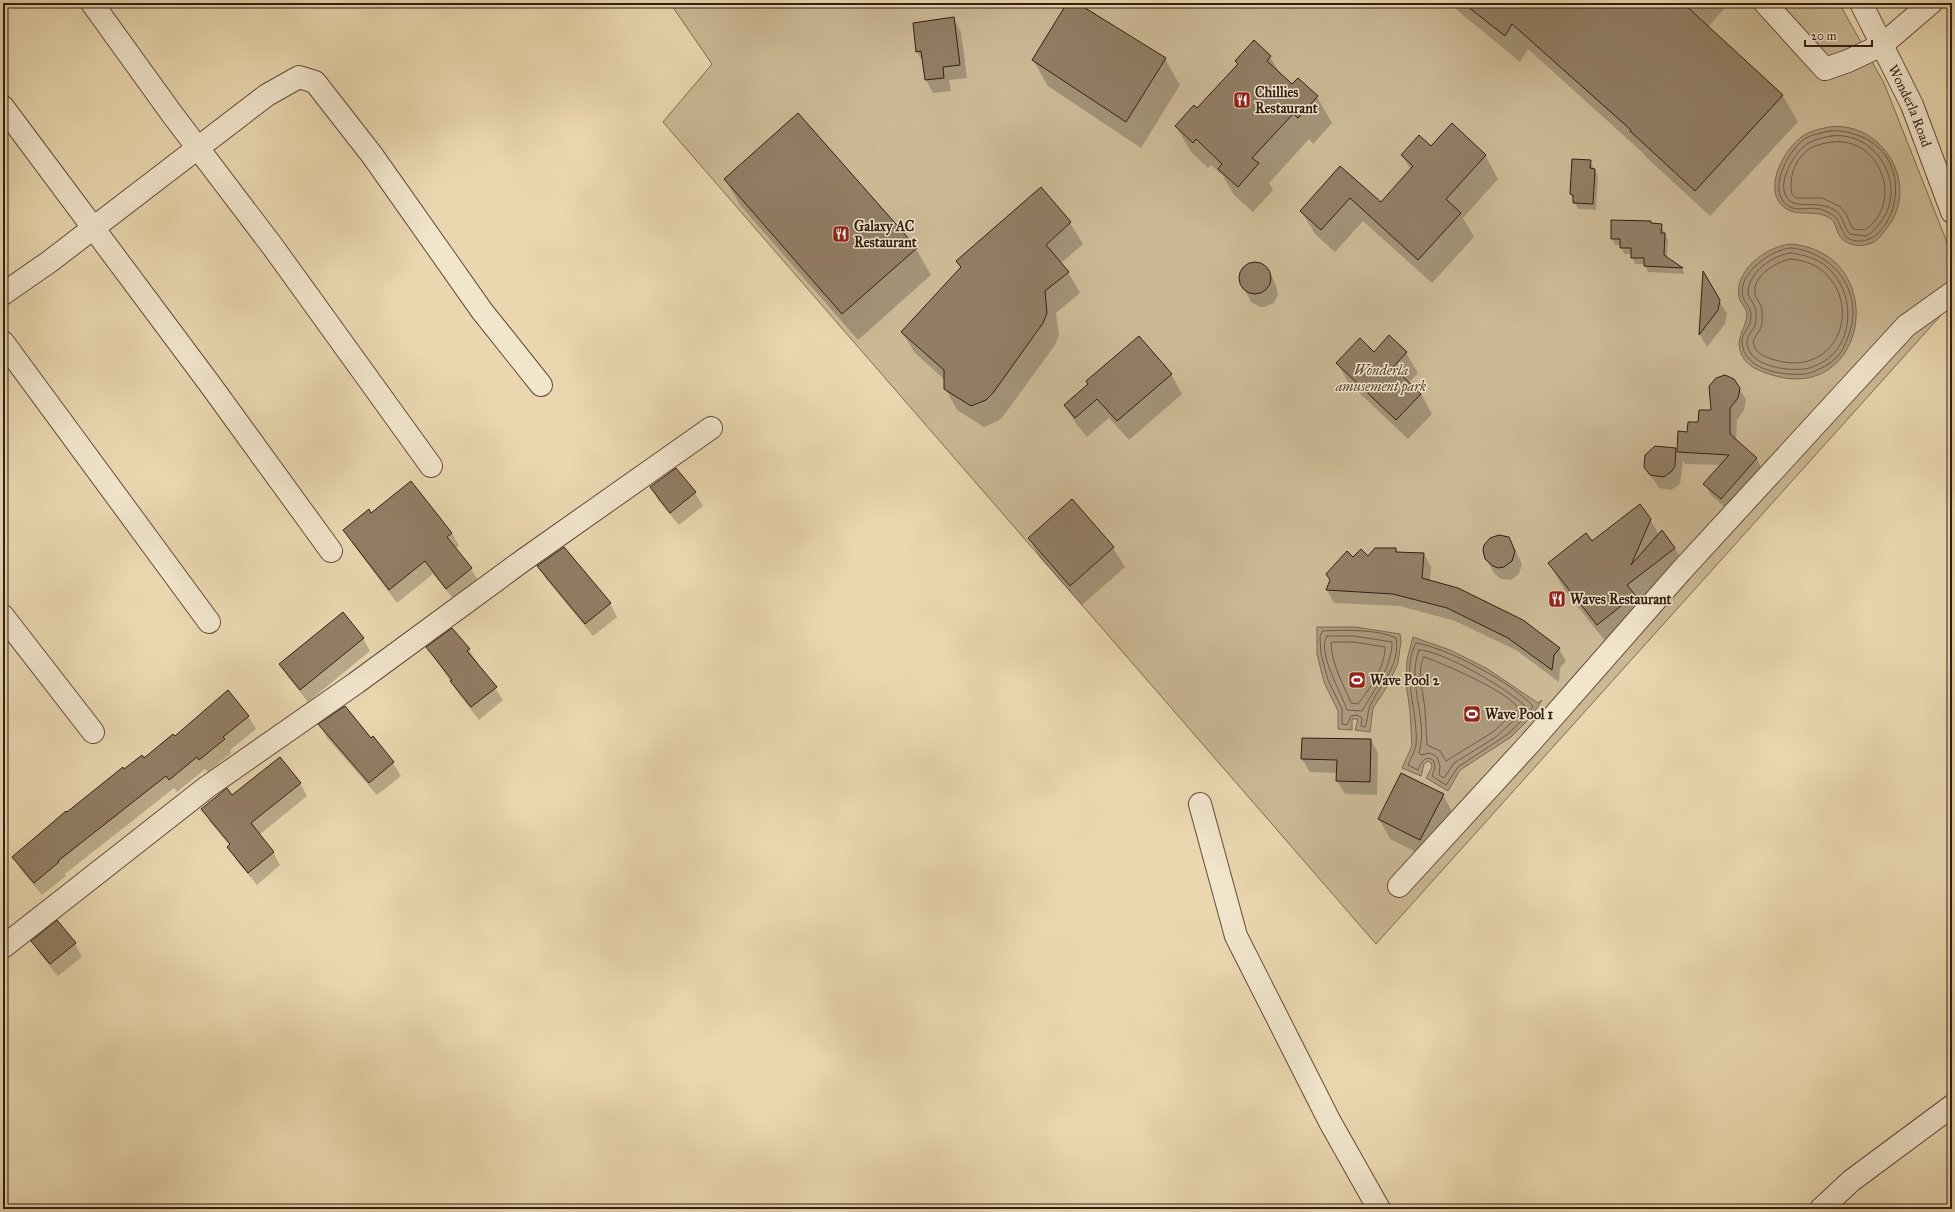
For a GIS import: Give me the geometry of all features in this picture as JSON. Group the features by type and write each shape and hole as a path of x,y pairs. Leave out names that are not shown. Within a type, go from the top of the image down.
{"street":[{"path":"92,3 198,148 273,247 431,466"},
{"path":"1765,3 1825,70 1848,61 1882,44 1931,3"},
{"name":"Wonderla Road","path":"1861,3 1912,105 1952,212"},
{"path":"3,294 49,262 267,95 299,77 315,82 372,155 482,311 541,385"},
{"path":"3,108 94,228 331,551"},
{"path":"1399,886 1530,743 1686,566 1906,326 1952,293"},
{"path":"3,342 209,622"},
{"path":"3,947 207,787 356,683 525,559 711,428"},
{"path":"3,616 93,732"},
{"path":"1200,804 1236,936 1330,1122 1379,1209"},
{"path":"1820,1209 1851,1181 1952,1106"}],"green space":[{"name":"Wonderla amusement park","path":"670,3 1839,3 1884,83 1952,255 1952,303 1376,944 663,122 712,64"}],"water":[{"path":"1829,127 1848,128 1866,134 1880,145 1891,159 1898,176 1900,194 1896,211 1887,228 1877,240 1872,243 1860,246 1851,244 1840,237 1832,220 1826,216 1814,213 1790,211 1778,201 1775,191 1775,181 1778,170 1789,150 1806,134 1815,130"},
{"path":"1791,244 1823,253 1844,272 1855,297 1855,324 1847,349 1830,368 1805,378 1772,375 1752,367 1744,360 1739,345 1740,336 1747,318 1747,313 1739,297 1739,287 1742,278 1754,261 1772,249"},
{"name":"Wave Pool 2","path":"1317,627 1355,627 1400,634 1401,641 1398,663 1388,685 1373,708 1370,732 1355,730 1358,719 1352,719 1352,730 1338,729 1338,711 1324,682 1317,654"},
{"name":"Wave Pool 1","path":"1413,637 1450,650 1486,668 1538,703 1542,700 1531,717 1511,737 1460,770 1448,791 1426,778 1432,767 1431,763 1428,761 1424,764 1421,776 1402,768 1412,746 1410,711 1406,683 1407,660"}],"building":[{"path":"1067,3 1077,3 1166,58 1126,122 1032,60"},
{"path":"1463,3 1683,3 1783,95 1695,191 1630,131 1631,130 1512,24 1505,36"},
{"path":"954,17 960,65 943,67 944,78 925,80 921,51 916,52 913,23"},
{"path":"1254,40 1271,56 1267,61 1292,84 1298,78 1318,96 1298,118 1293,114 1252,158 1259,163 1238,187 1218,169 1222,164 1196,139 1193,143 1175,126 1194,105 1197,108 1238,64 1235,61"},
{"path":"798,113 917,248 842,314 724,179"},
{"path":"1452,123 1486,155 1446,199 1461,213 1418,260 1350,198 1321,230 1300,211 1340,166 1381,202 1413,166 1401,155 1419,135 1431,146"},
{"path":"1572,159 1591,160 1590,168 1595,169 1593,204 1573,203 1573,195 1570,194"},
{"path":"1041,187 1071,222 1046,245 1069,272 1045,291 1047,313 1043,323 993,393 986,400 971,406 944,389 944,370 901,332 961,267 956,261"},
{"path":"1611,220 1651,221 1651,223 1662,224 1661,233 1665,233 1664,255 1683,268 1644,266 1644,258 1631,258 1631,248 1620,248 1620,239 1611,239"},
{"path":"1252,262 1258,262 1268,269 1271,278 1270,284 1264,291 1258,294 1252,294 1242,287 1239,281 1239,275 1246,265"},
{"path":"1703,271 1720,300 1718,310 1699,335"},
{"path":"1389,335 1407,352 1393,367 1421,394 1396,420 1336,363 1360,338 1374,352"},
{"path":"1139,336 1172,374 1117,421 1097,399 1075,418 1064,405 1088,384 1086,381"},
{"path":"1725,375 1734,379 1740,388 1738,398 1730,408 1730,434 1757,458 1721,499 1703,484 1729,455 1677,452 1678,431 1687,432 1688,422 1698,422 1699,410 1711,410 1709,386 1716,378"},
{"path":"1655,446 1676,448 1675,466 1672,471 1664,477 1650,475 1644,467 1645,455"},
{"path":"676,468 696,492 670,513 650,487"},
{"path":"411,481 452,533 447,537 472,568 446,589 425,561 389,590 343,530 369,509 371,513"},
{"path":"1072,499 1114,547 1070,586 1028,538"},
{"path":"1640,504 1651,519 1631,565 1662,530 1675,548 1627,585 1635,595 1597,625 1548,563 1586,533 1592,541"},
{"path":"1499,535 1509,537 1515,551 1512,561 1504,567 1498,568 1493,566 1485,559 1483,550 1484,545 1490,538"},
{"path":"564,547 611,603 585,624 537,566"},
{"path":"1375,548 1396,548 1396,552 1424,553 1422,578 1458,588 1523,620 1560,648 1554,655 1552,670 1508,638 1447,608 1393,594 1326,590 1330,580 1326,574 1347,551 1353,557 1361,549 1368,556"},
{"path":"343,612 364,638 300,690 279,664"},
{"path":"452,628 470,649 467,651 497,687 471,707 426,647"},
{"path":"228,690 249,716 223,737 225,739 199,760 197,757 169,780 166,776 58,861 59,862 34,883 12,857 66,811 67,812 123,767 124,769 142,755 144,758 173,734 175,736"},
{"path":"345,706 371,738 373,736 394,762 369,783 318,724"},
{"path":"1302,738 1371,739 1370,782 1336,781 1337,760 1301,759"},
{"path":"280,757 301,783 251,823 274,852 248,873 227,847 230,844 201,809 227,788 232,795"},
{"path":"1401,773 1444,794 1420,840 1378,819"},
{"path":"57,920 76,943 50,964 31,941"}],"place":[{"name":"Chillies Restaurant","path":"1242,100"},
{"name":"Galaxy AC Restaurant","path":"841,234"},
{"name":"Waves Restaurant","path":"1557,599"},
{"name":"Wave Pool 2","path":"1357,680"},
{"name":"Wave Pool 1","path":"1472,714"}]}
